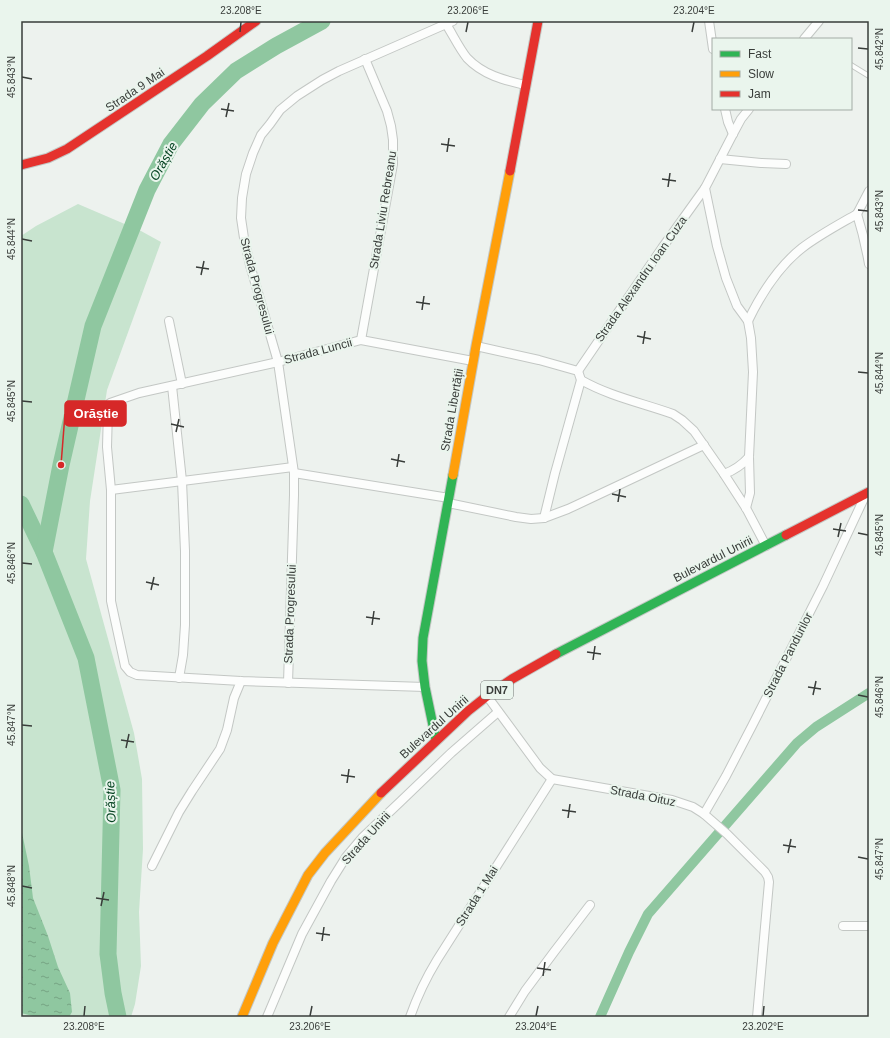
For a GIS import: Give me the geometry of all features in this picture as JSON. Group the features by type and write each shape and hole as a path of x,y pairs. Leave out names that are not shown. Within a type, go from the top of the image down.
{"street":[{"path":"254,22 264,21"},
{"name":"Strada Libertății","path":"436,740 425,687 422,661 423,638 473,361 538,21"},
{"path":"709,21 712,42"},
{"path":"806,38 819,21"},
{"name":"Strada 9 Mai","path":"21,165 48,158 67,149 208,56 254,22"},
{"path":"449,22 461,50 475,65 489,74 504,80 525,85"},
{"name":"Strada Progresului","path":"288,683 294,470 278,362 250,265 244,238 241,218 242,198 246,174 261,135 280,110 297,96 339,71 449,22"},
{"name":"Strada Liviu Rebreanu","path":"361,340 393,164 394,151 391,126 387,111 365,59"},
{"path":"725,110 733,134"},
{"name":"Strada Alexandru Ioan Cuza","path":"578,371 705,188 741,119 748,110"},
{"path":"720,159 786,164"},
{"path":"705,188 717,246 726,278 737,306 748,321 752,338 753,372 749,457 750,493 746,508"},
{"path":"748,321 766,289 781,269 806,246 856,214 869,191"},
{"path":"856,214 867,250 869,264"},
{"path":"169,321 182,384"},
{"name":"Strada Luncii","path":"111,490 107,447 108,410 110,403 139,393 278,362 361,340 473,361"},
{"path":"476,346 539,360 578,371 581,380 556,467 544,518"},
{"path":"581,380 608,393 673,414 682,420 694,431 724,474 746,508 766,546"},
{"path":"172,386 182,481 185,535 185,625 183,655 179,678"},
{"path":"425,687 241,682 137,675 130,672 124,666 111,601 111,490 182,481 294,470 449,500 516,517 531,519 544,518 578,505 704,445"},
{"path":"724,474 742,465 749,457"},
{"name":"Bulevardul Unirii","path":"242,1017 273,943 308,876 325,853 368,806 468,711 512,679 568,647 867,493"},
{"name":"Strada Pandurilor","path":"704,814 739,751 824,586 867,493"},
{"path":"152,866 179,812 220,749 234,698 241,682"},
{"path":"487,696 540,768 552,779"},
{"name":"Strada Unirii","path":"267,1017 302,934 328,886 346,857 362,838 400,801 451,753 498,712"},
{"name":"Strada Oituz","path":"552,779 672,800 693,807 704,814 727,834 765,872 769,882 757,1017"},
{"name":"Strada 1 Mai","path":"410,1017 420,990 433,966 552,779"},
{"path":"509,1017 525,991 590,905"},
{"path":"843,926 869,926"}],"lane":[{"path":"852,66 869,76"}],"shaded area":[{"path":"78,204 141,231 161,242 107,390 90,501 86,559 134,733 142,779 143,849 139,912 141,966 135,1004 131,1017 21,1017 21,236 36,226"}],"water":[{"path":"21,828 29,866 33,898 58,967 70,993 72,1012 69,1017 37,1017 21,1013"}],"waterway":[{"name":"Orăștie","path":"118,1017 108,954 112,790 86,658 44,552 61,465 93,326 147,190 171,144 202,104 236,71 276,46 322,21"},
{"path":"21,504 44,552"},
{"path":"600,1017 648,914 797,743 816,727 869,693"}],"traffic: fast":[{"path":"436,740 425,687 422,661 423,638 453,475"},
{"path":"556,654 786,535"}],"traffic: slow":[{"path":"453,475 510,171"},
{"path":"242,1017 273,943 308,875 325,853 381,793"}],"traffic: jam":[{"path":"21,165 48,158 67,149 207,56 256,21"},
{"path":"510,171 538,21"},
{"path":"786,535 869,492"},
{"path":"381,793 468,711 512,679 556,654"}],"place":[{"name":"Orăștie","path":"61,465"}]}
